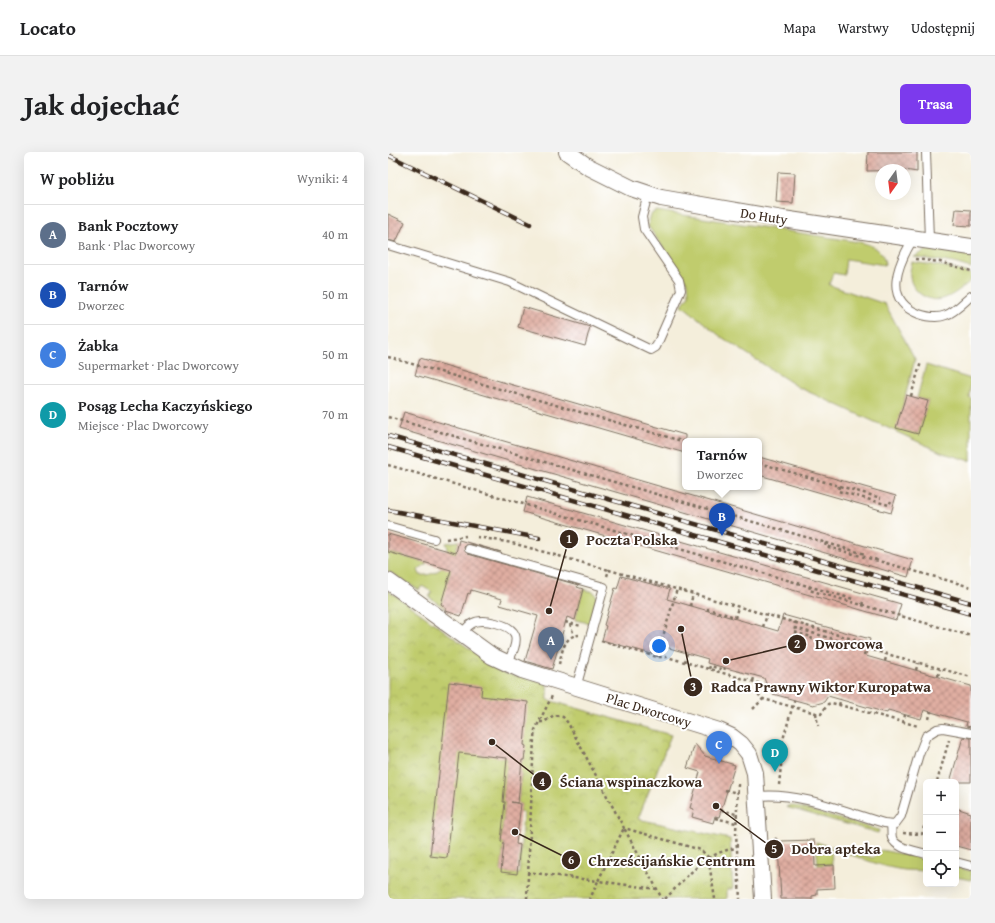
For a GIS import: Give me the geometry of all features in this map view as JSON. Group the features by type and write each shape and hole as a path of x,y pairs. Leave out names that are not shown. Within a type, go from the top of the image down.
{"street":[{"name":"Do Huty","path":"567,152 587,166 630,188 687,204 971,247"},
{"name":"Plac Dworcowy","path":"388,581 507,664 576,688 719,731 732,737 741,744 748,754 755,773 758,796 763,899"}],"lane":[{"path":"926,152 921,239 903,258 897,279 897,294 905,306 916,312 932,317 948,315 971,296"},
{"path":"388,245 510,282 651,350 656,346 681,290 679,280 644,229 642,217 648,194"},
{"path":"388,526 434,539"},
{"path":"469,549 604,588 576,688"},
{"path":"462,634 470,625 481,621 500,624 510,629 515,634 515,641 507,664"},
{"path":"758,796 791,796 891,825 895,824 900,819 926,736 937,729 944,728 971,733"},
{"path":"891,825 892,838 894,842 902,847 923,853"},
{"path":"959,863 971,866"}],"path":[{"path":"903,258 940,262 971,271"},
{"path":"388,357 682,441"},
{"path":"911,396 920,362"},
{"path":"388,417 865,554"},
{"path":"762,464 881,498"},
{"path":"388,465 853,599"},
{"path":"839,486 838,491 889,505 890,501"},
{"path":"434,539 468,536"},
{"path":"474,537 519,545 766,614 877,646 876,651"},
{"path":"826,543 825,546 971,587"},
{"path":"604,588 609,570"},
{"path":"810,586 809,590 971,636"},
{"path":"658,657 677,589"},
{"path":"690,606 693,594"},
{"path":"708,611 708,609 735,618 738,607"},
{"path":"763,627 766,614"},
{"path":"570,623 574,635"},
{"path":"796,623 794,632 812,637 811,640"},
{"path":"795,628 840,641"},
{"path":"527,899 534,738 540,722 553,697 551,694 551,679 567,640 574,635 590,638"},
{"path":"599,636 598,641 658,657 667,657 753,681 758,683 760,687 759,695 764,699 816,714 823,712 828,704 832,703 918,726 935,716"},
{"path":"850,644 971,677"},
{"path":"864,655 866,648"},
{"path":"685,662 688,653"},
{"path":"885,661 887,654"},
{"path":"916,670 918,663"},
{"path":"709,669 710,666 724,670 725,668"},
{"path":"938,676 940,669"},
{"path":"753,681 755,675"},
{"path":"780,795 779,783 782,756 786,750 782,743 795,698"},
{"path":"753,709 764,699"},
{"path":"839,705 841,699"},
{"path":"929,719 931,712"},
{"path":"816,714 818,726"},
{"path":"903,723 905,714"},
{"path":"540,722 544,722 554,715 563,717 568,723 663,899 708,857 720,852 737,848"},
{"path":"938,779 949,740 953,738"},
{"path":"782,743 776,743 772,749 775,755 782,756"},
{"path":"719,761 723,748"},
{"path":"738,782 736,823 740,899"},
{"path":"725,790 738,793"},
{"path":"721,810 736,814"},
{"path":"714,818 736,823"},
{"path":"624,828 701,850 708,857 715,899"},
{"path":"590,899 624,828"},
{"path":"527,872 657,889"}],"green space":[{"path":"657,211 859,242 877,249 884,260 885,265 846,259 844,275 833,273 829,285 885,304 915,359 897,428 918,434 928,401 917,398 926,365 971,379 969,397 971,398 971,461 943,453 798,387 720,336 682,305 689,295 688,283 648,226 651,214"},
{"path":"936,248 971,255 971,268 954,263 914,257 927,250"},
{"path":"912,262 947,267 971,274 971,281 948,297 934,300 923,296 914,288 910,277"},
{"path":"459,541 447,582 452,584 446,609 429,597 432,592 422,586 419,590 388,571 388,552 427,563 418,570 420,575 432,573 438,570 446,562 448,550 446,543"},
{"path":"583,589 594,592 597,597 589,623 575,620"},
{"path":"388,590 503,673 547,683 548,700 671,735 638,819 730,839 733,889 727,889 727,899 388,899","holes":["506,772 521,774 518,803 521,804 520,811 523,812 519,874 501,872 504,843 501,842"]},
{"path":"791,805 879,830 878,833 786,807"},
{"path":"816,842 831,847 832,864 818,865"},
{"path":"832,846 873,858 881,850 923,858 923,871 905,870 890,867 833,849"},
{"path":"959,868 971,871 971,880 959,878"}],"building":[{"path":"868,152 917,152 917,172 911,171 911,164 875,164 875,171 867,171"},
{"path":"778,172 795,173 793,203 776,202"},
{"path":"956,209 971,210 971,226 954,225"},
{"path":"388,214 405,222 396,242 388,240"},
{"path":"523,307 590,327 585,346 518,327"},
{"path":"420,358 685,435 685,438 682,438 682,452 415,375"},
{"path":"906,395 928,401 918,434 896,428"},
{"path":"404,412 913,560 908,577 399,429"},
{"path":"762,458 896,496 891,513 762,476"},
{"path":"527,497 901,604 896,620 523,512"},
{"path":"388,534 456,553 459,540 501,552 470,544 465,545 464,548 468,554 578,585 577,587 583,589 575,620 567,617 552,669 525,661 538,616 500,605 502,599 471,590 470,594 468,593 461,616 446,611 446,608 441,604 451,570 388,552"},
{"path":"621,576 670,589 667,599 778,631 783,615 870,639 866,656 971,686 971,727 966,726 967,722 924,710 921,719 888,710 887,713 828,696 824,702 813,705 773,694 767,686 764,678 707,663 708,659 655,644 652,654 602,640 606,626 604,625 615,588 617,589"},
{"path":"449,682 482,686 481,696 528,702 524,745 526,746 524,760 522,760 518,803 511,802 521,804 516,844 520,845 517,874 501,872 504,843 501,842 505,802 503,802 507,758 459,753 447,858 430,856"},
{"path":"963,737 971,738 971,782 959,782 959,779 951,779"},
{"path":"695,744 705,756 735,765 719,817 715,816 713,823 692,817 694,809 690,808 700,772 687,768"},
{"path":"959,809 971,813 971,850 959,847"},
{"path":"814,840 815,866 834,865 835,888 817,889 817,895 812,896 812,899 781,899 778,846 782,841"}],"railway":[{"path":"388,155 530,224"},
{"path":"388,436 971,603"},
{"path":"388,447 971,614"},
{"path":"388,510 539,538"}],"place":[{"name":"Tarnów","path":"722,536"},
{"name":"Poczta Polska","path":"549,611"},
{"name":"Radca Prawny Wiktor Kuropatwa","path":"681,629"},
{"name":"Bank Pocztowy","path":"551,660"},
{"name":"Dworcowa","path":"726,661"},
{"name":"Ściana wspinaczkowa","path":"492,742"},
{"name":"Żabka","path":"719,764"},
{"name":"Posąg Lecha Kaczyńskiego","path":"775,772"},
{"name":"Dobra apteka","path":"716,806"},
{"name":"Chrześcijańskie Centrum","path":"515,832"}]}
